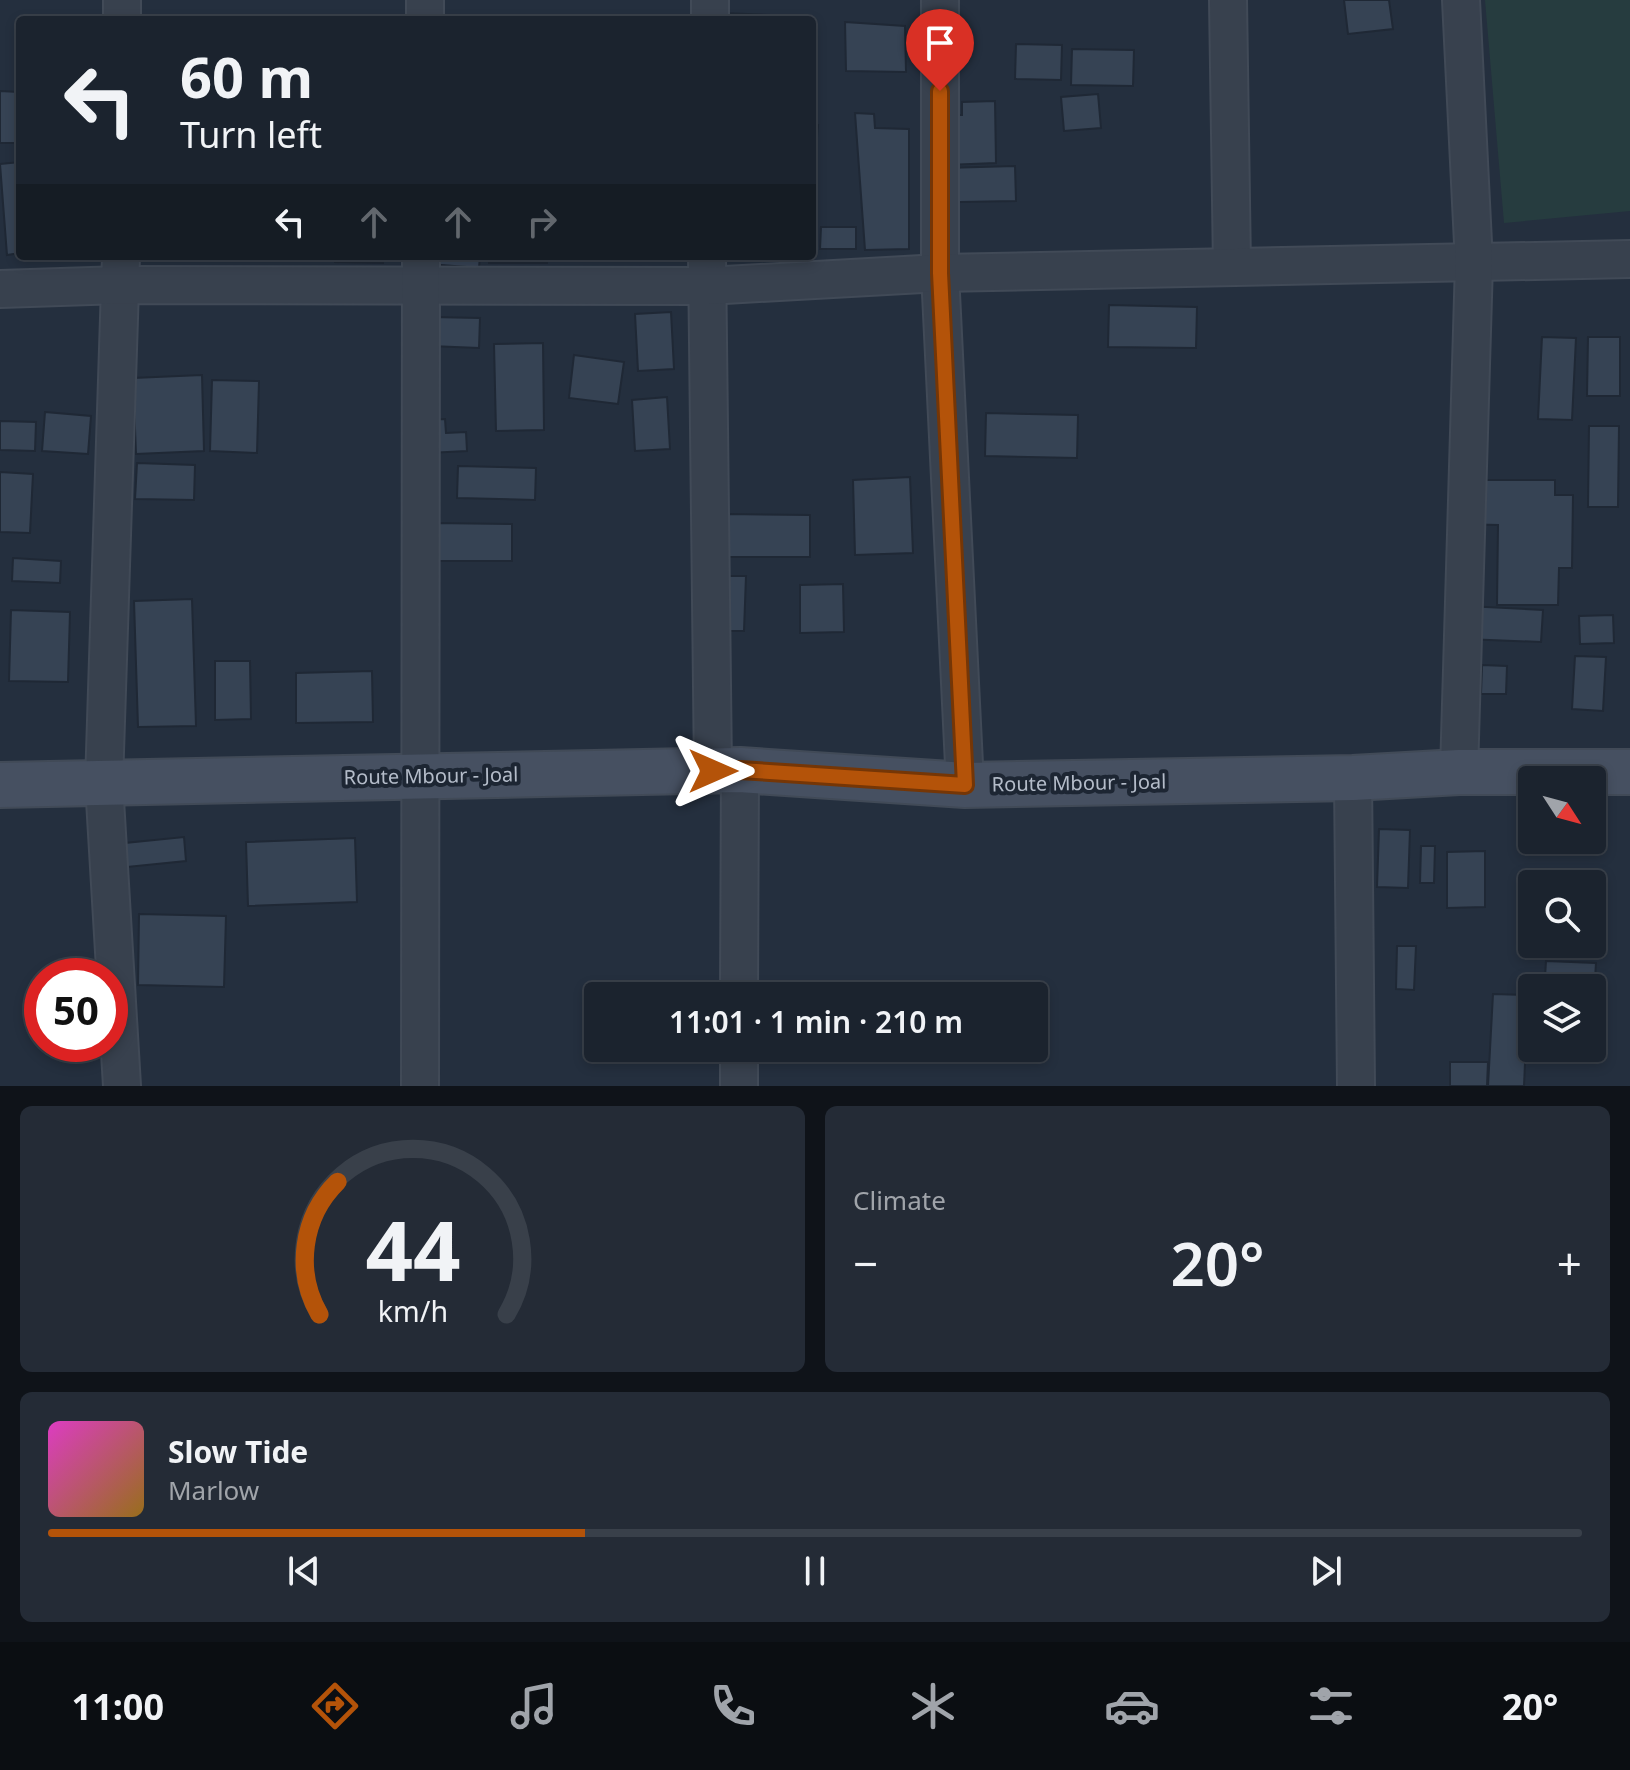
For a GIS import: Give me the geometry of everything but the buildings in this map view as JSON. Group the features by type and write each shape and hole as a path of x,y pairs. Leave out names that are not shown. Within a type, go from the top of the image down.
{"main road":[{"name":"Route Mbour - Joal","path":"0,785 727,771 965,785 1353,778 1459,772 1630,772"}],"street":[{"path":"940,0 940,273 965,785"},
{"path":"1228,0 1232,267"},
{"path":"1459,772 1474,263 1461,0"},
{"path":"0,289 121,270 940,273 1630,259"},
{"path":"121,270 104,783 122,1086"},
{"path":"420,1086 421,270"},
{"path":"707,271 738,982"},
{"path":"1353,778 1356,1086"},
{"path":"739,1062 739,1086"}],"green space":[{"path":"1485,0 1630,0 1630,211 1504,223"}],"route":[{"path":"713,771 740,770 965,785 940,273 940,91"}]}
